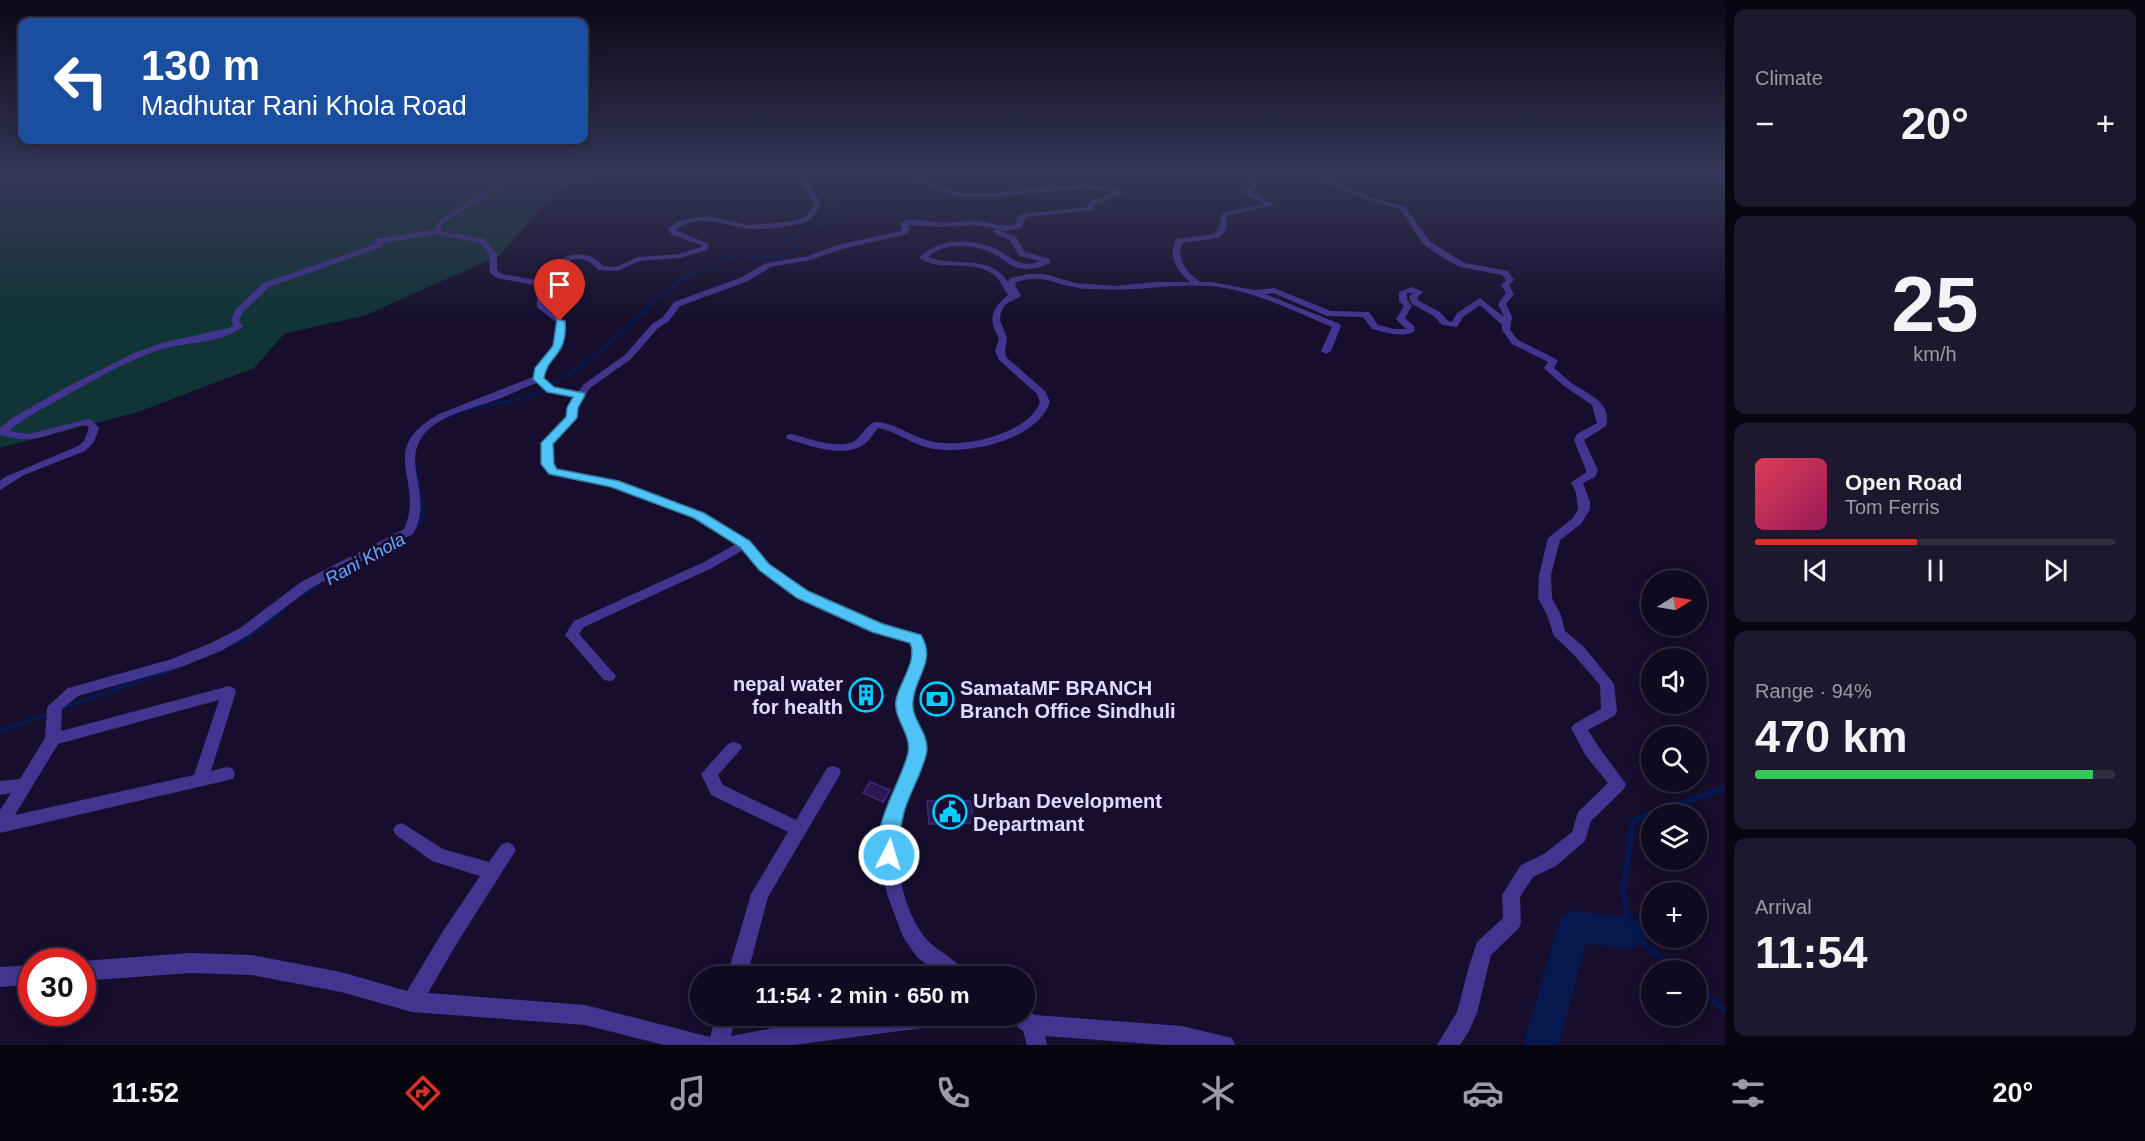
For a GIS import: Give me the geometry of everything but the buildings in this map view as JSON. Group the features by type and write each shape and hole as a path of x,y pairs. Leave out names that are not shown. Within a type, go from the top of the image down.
{"street":[{"path":"436,232 441,222"},
{"path":"551,313 553,306 560,299 583,283 568,274 561,262 568,258 586,257 596,261 601,268 617,269 638,259 680,256 704,248 705,244 672,229 680,223 692,222"},
{"path":"729,222 754,227 795,222"},
{"path":"945,966 915,940 890,869 888,842 891,826 918,751 915,735 905,714 904,701 917,664 920,647 916,639 878,628 802,595 764,567 745,544 699,516 614,484 553,472 548,464 547,443 571,418 572,408 587,386 628,357 655,326 666,319 677,304 745,279 769,265 810,258 840,247 904,232 906,228 904,224 910,222 942,225 977,223 1008,229 1019,225 1019,222"},
{"path":"1197,283 1181,270 1176,253 1179,241 1216,236 1223,228 1223,222"},
{"path":"1411,222 1427,243 1462,265 1505,273 1510,280 1505,285 1510,294 1502,304 1508,317 1506,330 1515,342 1553,361 1549,368 1567,384 1595,401 1601,409 1602,424 1581,436 1579,440 1592,470 1591,475 1577,482 1584,498 1585,513 1579,521 1554,538 1545,575 1545,598 1554,615 1559,633 1579,651 1608,684 1609,712 1579,728 1592,750 1618,783 1584,817 1579,836 1550,860 1527,872 1516,887 1511,895 1512,922 1483,950 1472,1001 1458,1033 1447,1045"},
{"path":"989,226 1013,239 1022,254 1047,261 1030,267 1022,266 988,248 964,244 944,246 923,258 932,262 988,268 1000,275 1011,296"},
{"path":"0,487 15,474 77,450 89,442 94,428 88,422 74,423 34,436 20,437 2,432 16,420 153,348 176,340 231,331 239,326 235,321 238,312 266,285 379,245 379,241 436,232 482,241 493,254 493,271 500,276 537,283 541,287 541,307 560,321 561,333 555,353 540,368 544,384"},
{"path":"791,437 829,446 850,446 860,443 875,425 887,425 911,439 930,445 959,448 1027,425 1036,418 1045,402 1042,393 1002,358 1000,351 1003,338 994,323 996,313 1011,296 1017,296 1011,285 1013,280 1028,276 1054,277 1074,285 1115,288 1197,283 1256,293 1337,326 1326,351"},
{"path":"1256,293 1274,290 1330,314 1366,314 1375,327 1402,332 1411,331 1411,328 1400,319 1408,306 1403,301 1402,291 1412,289 1419,292 1413,297 1414,302 1437,314 1445,323 1454,325 1460,315 1480,301 1507,325"},
{"path":"0,826 53,739 55,706 73,692 176,663 216,647 245,631 306,585 409,531 417,515 409,461 410,450 417,433 437,419 454,411 544,384 580,395"},
{"path":"609,676 572,635 579,624 708,565 745,544"},
{"path":"53,739 229,692 200,781"},
{"path":"734,748 709,774 717,790 798,830"},
{"path":"740,966 760,894 833,773"},
{"path":"0,826 227,774"},
{"path":"0,788 23,785"},
{"path":"402,830 438,855 491,871"},
{"path":"412,1002 491,871 507,850"},
{"path":"96,970 190,963 252,965 341,982 412,1002 585,1015 705,1045"},
{"path":"0,977 18,976"},
{"path":"1035,1021 1182,1036 1225,1045"},
{"path":"718,1045 723,1026"},
{"path":"734,1045 861,1026"},
{"path":"1029,1026 1037,1045"}],"green space":[{"path":"0,222 529,222 500,255 366,315 284,334 254,368 138,412 0,448"}],"waterway":[{"name":"Rani Khola","path":"688,277 730,256 782,257 796,251 799,233 829,222"},
{"name":"Rani Khola","path":"480,406 521,398 553,384 591,358 679,281 691,275"},
{"name":"Rani Khola","path":"445,418 464,410 487,405"},
{"name":"Rani Khola","path":"415,467 424,516 415,528"},
{"name":"Rani Khola","path":"302,595 318,584"},
{"name":"Rani Khola","path":"231,644 247,638 284,608"},
{"name":"Rani Khola","path":"60,709 175,668"},
{"name":"Rani Khola","path":"0,731 50,713"},
{"path":"1664,960 1630,933 1623,890 1633,820 1725,788"},
{"path":"1541,1045 1574,927 1630,933"},
{"path":"1707,996 1725,1010"}],"place":[{"name":"nepal water for health","path":"866,695"},
{"name":"SamataMF BRANCH Branch Office Sindhuli","path":"937,699"},
{"name":"Urban Development Departmant","path":"950,812"}],"route":[{"path":"560,321 561,333 558,346 555,353 540,368 538,379 542,385 551,389 580,395 572,408 571,418 547,443 546,455 553,472 564,476 614,484 699,516 745,544 764,567 802,595 890,633 916,639 920,647 917,664 904,701 905,714 915,735 918,751 895,810 888,842 889,855"}]}
